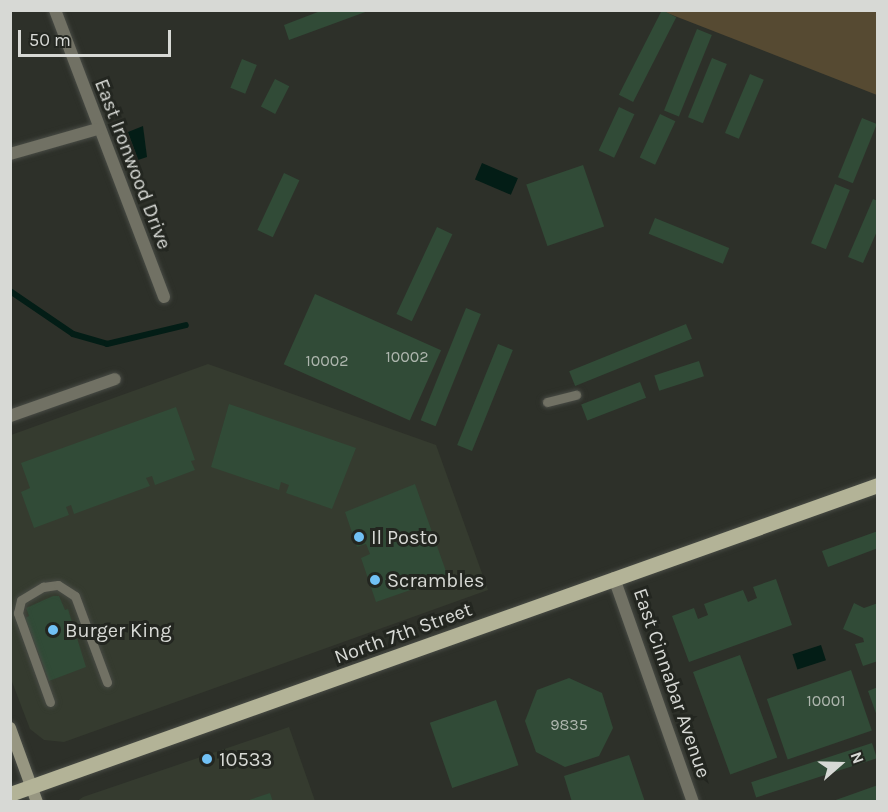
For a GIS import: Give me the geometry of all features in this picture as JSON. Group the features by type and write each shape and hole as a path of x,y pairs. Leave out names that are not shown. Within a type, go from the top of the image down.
{"main road":[{"name":"North 7th Street","path":"10,794 878,485"}],"street":[{"name":"East Ironwood Drive","path":"55,10 98,129 164,297"},
{"path":"10,154 98,129"},
{"path":"10,416 115,379"},
{"name":"East Cinnabar Avenue","path":"614,578 693,801"},
{"path":"10,728 37,801"}],"lane":[{"path":"547,402 576,395"},
{"path":"50,702 18,614 21,600 43,587 58,585 75,596 107,681"}],"shaded area":[{"path":"662,11 877,11 877,95"},
{"path":"208,364 436,445 488,590 64,742 44,740 30,729 11,679 11,435"},
{"path":"289,727 315,801 76,802 83,797"}],"water":[{"path":"143,126 147,157 138,160 128,132"},
{"path":"482,163 518,178 511,195 475,180"},
{"path":"821,645 826,660 797,669 792,654"}],"building":[{"path":"323,10 368,11 289,40 284,25"},
{"path":"662,10 676,17 633,102 619,95"},
{"path":"697,29 712,35 679,117 664,111"},
{"path":"712,58 727,64 703,123 688,117"},
{"path":"242,59 257,65 245,94 230,88"},
{"path":"750,74 764,80 739,139 725,133"},
{"path":"275,79 289,86 275,114 261,107"},
{"path":"619,107 634,114 614,158 599,151"},
{"path":"660,114 675,121 655,165 640,158"},
{"path":"862,118 877,124 853,183 838,177"},
{"path":"583,165 604,226 547,246 526,185"},
{"path":"284,173 299,180 273,237 257,230"},
{"path":"835,184 850,190 826,249 811,243"},
{"path":"873,199 878,201 878,229 863,263 848,257"},
{"path":"655,218 729,248 723,264 649,234"},
{"path":"437,227 452,234 412,321 396,314"},
{"path":"315,294 441,350 410,420 284,364"},
{"path":"466,308 481,314 436,426 421,420"},
{"path":"686,324 692,339 575,386 569,371"},
{"path":"498,344 513,350 472,451 457,445"},
{"path":"699,361 704,376 659,391 654,376"},
{"path":"640,382 646,398 587,420 581,405"},
{"path":"229,404 356,448 332,509 286,493 289,485 281,482 279,490 211,467"},
{"path":"176,407 195,460 191,461 195,470 155,485 152,476 146,478 150,486 74,514 71,505 66,507 69,515 34,528 21,492 30,488 21,463"},
{"path":"415,484 448,577 376,602 361,558 370,554 366,544 357,547 345,512"},
{"path":"878,531 878,548 828,567 822,551"},
{"path":"776,579 792,625 689,662 672,616 694,608 698,619 708,615 704,604 743,590 748,602 757,598 753,587"},
{"name":"Burger King","path":"53,596 59,596 65,610 68,609 86,667 49,681 25,618 29,616 26,608"},
{"path":"854,603 864,608 878,603 878,661 863,666 855,644 864,642 863,638 843,629"},
{"path":"740,655 777,757 730,775 693,672"},
{"path":"851,670 872,731 788,759 767,699"},
{"path":"569,678 602,693 613,728 599,756 565,767 536,752 525,721 537,690"},
{"path":"878,687 878,716 877,716 868,691"},
{"path":"496,700 518,765 452,788 430,723"},
{"path":"872,743 877,758 756,797 751,782"},
{"path":"208,755 213,760 202,764 200,758"},
{"path":"629,755 645,802 572,802 564,776"},
{"path":"878,785 878,802 833,802 833,801"},
{"path":"270,793 273,802 246,802 246,801"}],"waterway":[{"path":"10,291 73,334 107,344 186,325"}],"place":[{"name":"Il Posto","path":"359,537"},
{"name":"Scrambles","path":"375,580"},
{"name":"Burger King","path":"53,630"},
{"name":"10533","path":"207,759"}]}
